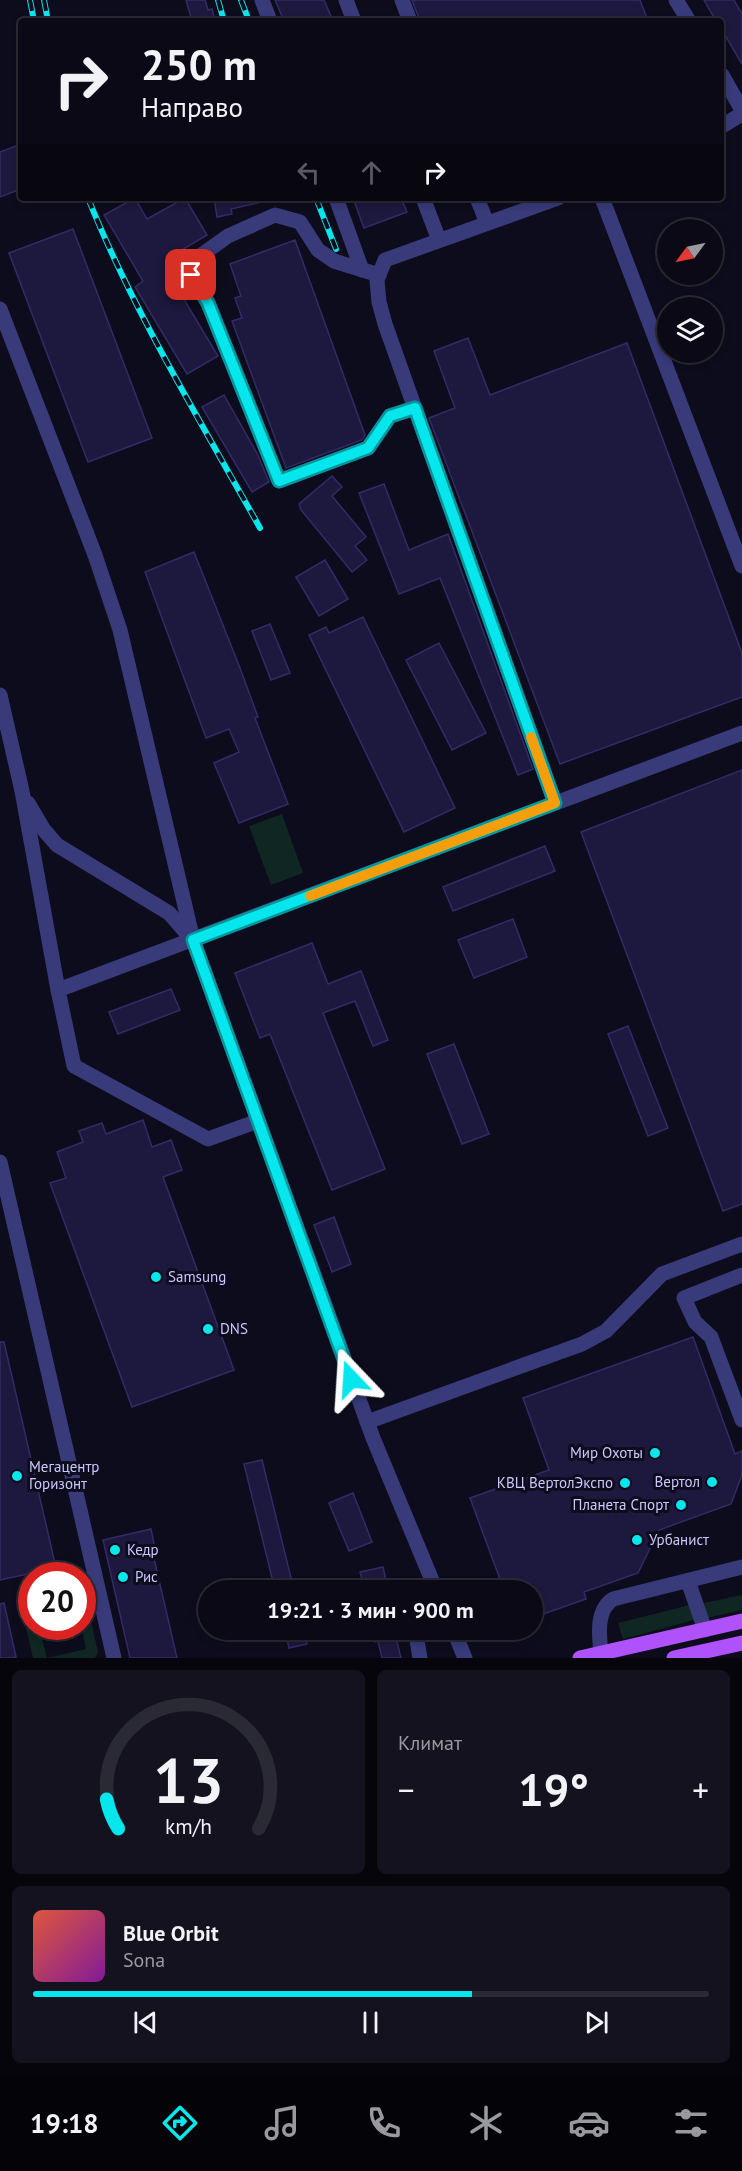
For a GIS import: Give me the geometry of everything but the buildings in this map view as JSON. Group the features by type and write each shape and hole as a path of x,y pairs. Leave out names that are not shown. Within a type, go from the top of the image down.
{"main road":[{"path":"580,1658 742,1621"},
{"path":"674,1658 720,1653 742,1643"}],"lane":[{"path":"262,0 269,18"},
{"path":"346,0 353,18"},
{"path":"402,0 409,18"},
{"path":"676,0 687,18"},
{"path":"724,79 742,112 724,125"},
{"path":"337,201 362,270"},
{"path":"424,201 440,240"},
{"path":"478,201 487,224"},
{"path":"550,201 385,260 377,280 382,313 555,803"},
{"path":"603,201 741,561"},
{"path":"379,275 334,261 318,250 300,222 275,215 228,236 197,258 191,275 208,303 279,481 368,448 390,416 415,408"},
{"path":"0,309 95,555 120,630 193,940 367,1422 432,1580"},
{"path":"0,695 3,722 22,790 74,1066 208,1140 258,1121"},
{"path":"58,990 742,733"},
{"path":"22,790 31,810 57,845 169,913 193,940"},
{"path":"0,1161 114,1658"},
{"path":"367,1422 582,1344 606,1331 662,1274 742,1244"},
{"path":"742,1275 684,1298 695,1322 711,1336 742,1420"},
{"path":"601,1653 598,1632 601,1617 607,1603 613,1599 742,1567"},
{"path":"688,1581 705,1630"},
{"path":"416,1640 417,1658"},
{"path":"458,1640 465,1658"}],"green space":[{"path":"282,814 303,873 271,885 249,826"},
{"path":"742,1595 742,1610 707,1618 704,1603"},
{"path":"690,1605 694,1620 623,1639 618,1623"},
{"path":"29,1640 42,1640 47,1658 33,1658"},
{"path":"84,1640 95,1640 98,1652 95,1658 47,1658 86,1649"}],"railway":[{"path":"30,0 33,18"},
{"path":"44,0 47,18"},
{"path":"218,0 223,18"},
{"path":"241,0 248,18"},
{"path":"89,201 106,241 147,324 260,528"},
{"path":"317,201 336,249"}],"slow traffic":[{"path":"310,896 555,803 531,737"}],"place":[{"name":"Samsung","path":"156,1277"},
{"name":"DNS","path":"208,1329"},
{"name":"Мир Охоты","path":"655,1453"},
{"name":"Мегацентр Горизонт","path":"17,1476"},
{"name":"Вертол","path":"712,1482"},
{"name":"КВЦ ВертолЭкспо","path":"625,1483"},
{"name":"Планета Спорт","path":"681,1505"},
{"name":"Урбанист","path":"637,1540"},
{"name":"Кедр","path":"115,1550"},
{"name":"Рис","path":"123,1577"}],"route":[{"path":"191,275 208,303 279,481 368,448 390,416 415,408 555,803 193,940 351,1379"}]}
